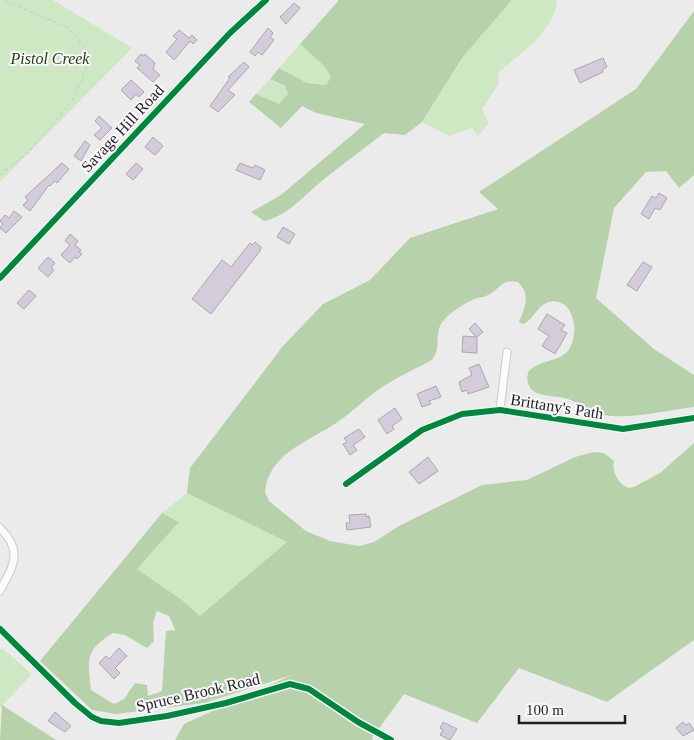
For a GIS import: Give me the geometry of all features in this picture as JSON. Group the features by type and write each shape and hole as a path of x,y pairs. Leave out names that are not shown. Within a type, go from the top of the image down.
{"street":[{"name":"Savage Hill Road","path":"0,278 230,33 266,0"},
{"path":"500,410 507,352"},
{"name":"Brittany's Path","path":"346,484 422,430 445,419 462,414 500,410 623,429 694,418"},
{"path":"0,528 10,539 15,551 13,565 0,591"},
{"name":"Spruce Brook Road","path":"0,630 75,703 92,717 101,721 119,723 167,716 226,703 290,684 309,689 358,722 391,740"}],"path":[{"path":"0,175 28,152 74,98 91,56 70,28 3,0"}],"green space":[{"name":"Pistol Creek","path":"0,0 53,0 132,48 0,182"},
{"path":"339,0 512,0 462,58 422,122 405,135 384,133 324,179 292,207 279,216 264,221 251,212 281,195 365,124 316,113 302,106 281,128 249,102 256,94 279,104 288,94 285,86 270,79 279,68 307,83 326,85 331,77 324,66 300,44"},
{"path":"512,0 557,0 555,12 543,32 526,50 498,73 499,83 482,109 489,123 478,136 472,128 449,136 422,122 462,58"},
{"path":"694,11 694,175 679,188 666,171 646,172 614,208 596,298 654,349 694,375 694,407 633,416 609,416 595,413 568,399 534,392 528,381 528,372 542,363 563,355 568,350 572,343 574,332 573,319 567,307 554,301 541,306 527,322 523,324 519,322 525,307 526,297 518,282 513,281 505,283 487,296 477,298 451,313 440,326 437,348 432,360 382,387 339,421 293,449 274,467 268,478 265,492 269,501 306,531 330,541 359,546 374,542 399,526 482,485 527,480 575,457 594,452 604,453 614,461 615,473 619,481 629,488 634,487 660,473 694,443 694,640 607,702 519,668 477,723 404,694 372,738 373,740 175,740 184,724 292,675 204,703 116,714 92,710 40,661 162,513 179,522 137,569 182,600 200,616 287,542 187,493 190,468 283,346 323,304 370,280 410,238 498,209 479,192 636,89","holes":["157,611 169,616 175,630 166,631 162,691 148,696 147,685 135,683 124,699 114,704 91,690 89,664 90,657 97,645 113,633 125,635 147,648 154,641 153,622"]},
{"path":"300,44 324,66 331,77 326,85 307,83 279,68"},
{"path":"270,79 285,87 289,94 279,104 256,94"},
{"path":"187,493 287,542 200,617 182,600 137,569 179,522 162,513"},
{"path":"2,648 32,674 0,708 0,650"},
{"path":"2,705 56,740 0,740"}],"building":[{"path":"294,3 300,8 286,24 280,17"},
{"path":"268,28 273,33 270,37 274,40 262,55 258,52 255,56 250,52"},
{"path":"179,30 189,38 192,35 197,40 193,44 190,41 174,60 166,52 177,39 173,36"},
{"path":"141,54 144,56 145,54 155,63 153,69 160,75 153,82 137,68 140,65 135,61"},
{"path":"603,58 607,67 602,70 603,72 580,83 574,70"},
{"path":"244,62 249,67 228,90 235,95 218,112 210,106 230,78 228,77"},
{"path":"131,80 144,92 139,97 136,94 131,100 121,90"},
{"path":"99,116 112,128 100,140 94,135 102,128 95,121"},
{"path":"153,137 163,146 155,155 145,147"},
{"path":"85,141 90,145 81,161 74,156"},
{"path":"62,163 69,169 57,183 55,181 49,185 30,211 23,205 28,200 25,197"},
{"path":"136,163 143,169 133,180 126,174"},
{"path":"240,163 253,168 255,165 265,170 260,180 236,170"},
{"path":"659,193 667,198 660,210 655,208 649,219 641,214 652,196 656,198"},
{"path":"14,211 22,217 6,233 0,228 3,224 0,221 5,215 9,218"},
{"path":"283,227 295,234 289,244 277,237"},
{"path":"70,234 78,241 75,245 81,250 79,252 82,254 77,259 75,257 70,263 61,255 70,245 65,241"},
{"path":"255,242 261,247 260,251 211,314 192,299 222,260 231,267 250,243 252,245"},
{"path":"48,257 55,263 51,268 54,270 48,277 38,268"},
{"path":"643,262 652,267 637,291 627,285"},
{"path":"29,290 36,296 24,309 17,303"},
{"path":"547,314 565,325 561,330 567,333 555,354 542,346 549,336 538,329"},
{"path":"475,323 483,332 477,337 477,353 462,352 463,336 476,337 469,329"},
{"path":"479,364 489,387 468,394 467,390 462,392 459,382 472,375 469,368"},
{"path":"436,386 441,397 429,401 431,404 422,407 417,394"},
{"path":"395,408 402,419 392,426 394,429 387,434 378,420"},
{"path":"359,429 365,437 353,445 357,450 350,455 343,444 347,442 344,438"},
{"path":"428,457 438,471 419,484 409,472"},
{"path":"366,514 366,517 369,516 371,527 347,530 346,523 350,523 349,515"},
{"path":"119,648 127,656 115,668 120,673 114,679 99,663 106,656 109,659"},
{"path":"55,712 71,726 65,732 48,721"},
{"path":"443,722 457,729 450,740 440,735 443,730 440,728"},
{"path":"683,722 686,725 689,723 694,730 683,736 676,728"}],"cycle path":[{"path":"0,278 230,33 266,0"},
{"path":"346,484 422,430 462,414 500,410 623,429 694,418"},
{"path":"0,629 75,703 92,717 101,721 119,723 167,716 226,703 290,684 309,689 358,722 391,740"}]}
